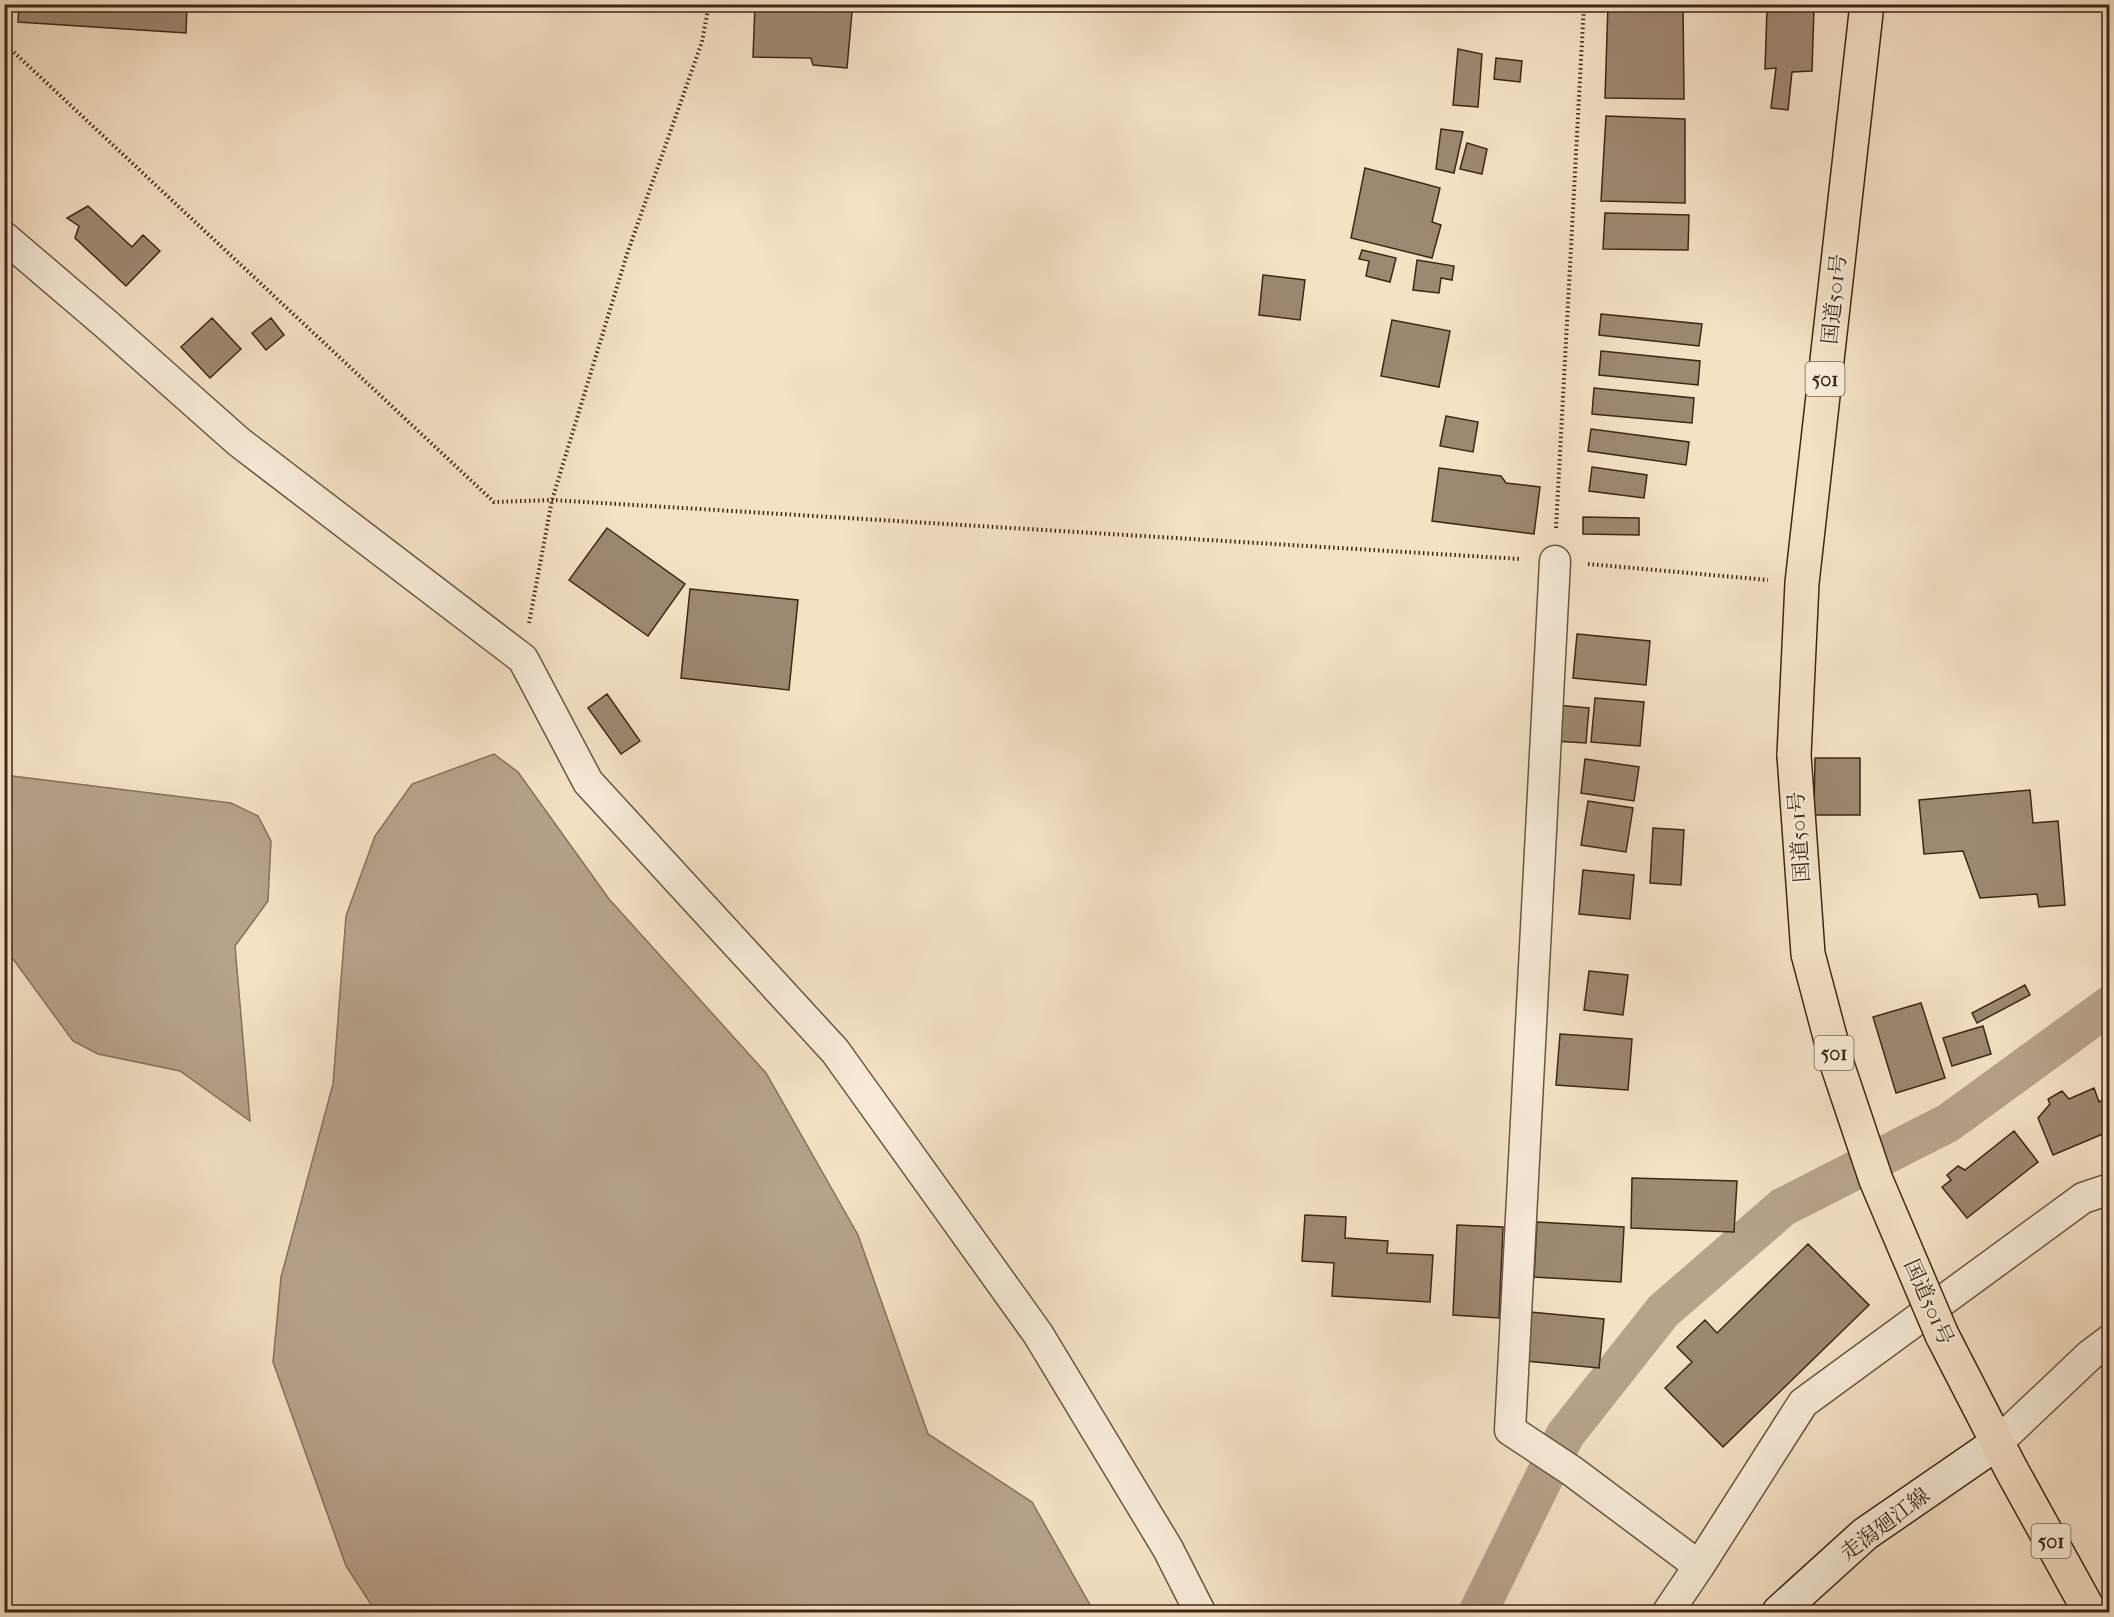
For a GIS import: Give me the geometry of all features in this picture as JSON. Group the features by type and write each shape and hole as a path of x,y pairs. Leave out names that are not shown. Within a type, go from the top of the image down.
{"highway":[{"name":"国道501号","path":"1867,4 1802,583 1794,755 1808,954 1838,1067 1876,1180 1942,1335 2004,1456 2090,1612"}],"main road":[{"name":"走潟廻江線","path":"1779,1612 1865,1534 2004,1456"}],"street":[{"path":"4,237 239,442 523,659 588,782 835,1051 1038,1334 1168,1549 1200,1612"},
{"path":"1555,561 1510,1430 1572,1471 1699,1566"},
{"path":"1668,1612 1803,1403 2083,1198 2109,1189"},
{"path":"2004,1456 2090,1355 2109,1340"}],"path":[{"path":"523,659 552,500 627,254 702,42 709,4"},
{"path":"1555,561 1584,4"},
{"path":"4,43 494,502 552,500 1555,561 1802,583"}],"shaded area":[{"path":"494,754 518,772 609,899 766,1073 858,1235 928,1434 1032,1502 1094,1612 376,1612 346,1566 273,1362 281,1277 333,1084 346,916 375,836 412,784"},
{"path":"4,775 231,803 258,816 271,841 268,901 235,946 250,1121 180,1071 98,1054 73,1041 5,948"}],"building":[{"path":"19,4 187,4 186,33 18,22"},
{"path":"639,4 685,4 685,10"},
{"path":"755,4 804,4 804,6 852,12 847,68 813,65 811,58 753,57"},
{"path":"1608,4 1683,4 1684,99 1605,98"},
{"path":"1814,8 1812,71 1792,72 1788,110 1771,108 1776,68 1765,69 1767,9"},
{"path":"1458,49 1482,54 1478,107 1453,105"},
{"path":"1496,58 1522,61 1520,82 1494,79"},
{"path":"1606,116 1685,119 1685,203 1601,201"},
{"path":"1441,129 1463,132 1454,173 1436,169"},
{"path":"1467,143 1487,149 1482,174 1460,169"},
{"path":"1365,168 1440,188 1432,222 1441,225 1432,258 1351,238"},
{"path":"88,206 132,247 143,235 160,251 126,286 75,238 79,226 67,218"},
{"path":"1605,213 1689,215 1688,250 1603,249"},
{"path":"1362,250 1396,258 1390,282 1366,276 1369,261 1359,259"},
{"path":"1417,260 1454,266 1452,280 1441,278 1439,293 1413,290"},
{"path":"1263,275 1305,280 1300,320 1259,315"},
{"path":"1601,314 1702,324 1699,346 1599,335"},
{"path":"212,318 241,349 210,378 181,347"},
{"path":"271,318 284,335 266,350 252,333"},
{"path":"1392,320 1450,331 1439,387 1381,376"},
{"path":"1601,351 1700,361 1698,385 1599,375"},
{"path":"1594,388 1694,398 1692,423 1592,414"},
{"path":"1446,416 1478,422 1473,452 1440,446"},
{"path":"1591,429 1689,442 1686,465 1588,451"},
{"path":"1592,467 1647,475 1644,498 1589,491"},
{"path":"1439,468 1501,476 1506,483 1540,487 1534,534 1432,521"},
{"path":"1583,517 1639,518 1639,535 1583,534"},
{"path":"607,528 685,584 648,636 569,580"},
{"path":"690,589 798,600 789,690 681,678"},
{"path":"1577,634 1650,641 1646,685 1573,678"},
{"path":"607,694 640,741 621,754 588,708"},
{"path":"1595,698 1644,702 1640,746 1591,742"},
{"path":"1556,705 1589,708 1586,743 1554,741"},
{"path":"1815,758 1860,758 1860,815 1814,815"},
{"path":"1585,759 1639,767 1634,801 1581,793"},
{"path":"2030,790 2033,823 2058,821 2065,905 2039,907 2037,894 1980,898 1963,851 1924,854 1919,800"},
{"path":"1588,801 1633,808 1626,852 1581,845"},
{"path":"1653,828 1684,830 1681,885 1650,883"},
{"path":"1583,870 1634,875 1630,919 1579,914"},
{"path":"1589,971 1628,975 1623,1015 1584,1010"},
{"path":"2025,985 2030,995 1977,1023 1972,1013"},
{"path":"1921,1003 1945,1078 1896,1093 1873,1017"},
{"path":"1983,1026 1991,1054 1952,1066 1943,1038"},
{"path":"1560,1034 1632,1039 1628,1090 1556,1085"},
{"path":"2094,1088 2099,1102 2105,1099 2110,1110 2110,1131 2053,1155 2038,1118 2050,1104 2048,1099 2062,1091 2069,1099"},
{"path":"2014,1131 2038,1162 1967,1218 1942,1187 1951,1180 1947,1175 1958,1166 1965,1170"},
{"path":"1632,1178 1737,1181 1734,1232 1631,1228"},
{"path":"1305,1215 1346,1217 1345,1238 1388,1241 1387,1253 1433,1255 1430,1302 1332,1296 1334,1263 1302,1261"},
{"path":"1537,1222 1624,1227 1621,1282 1534,1277"},
{"path":"1457,1225 1503,1227 1499,1318 1453,1315"},
{"path":"1808,1244 1869,1305 1723,1447 1665,1388 1692,1362 1677,1347 1705,1320 1717,1333"},
{"path":"1530,1312 1604,1319 1599,1368 1526,1361"}],"waterway":[{"path":"1478,1612 1565,1435 1663,1311 1783,1207 1948,1123 2110,1005"}]}
